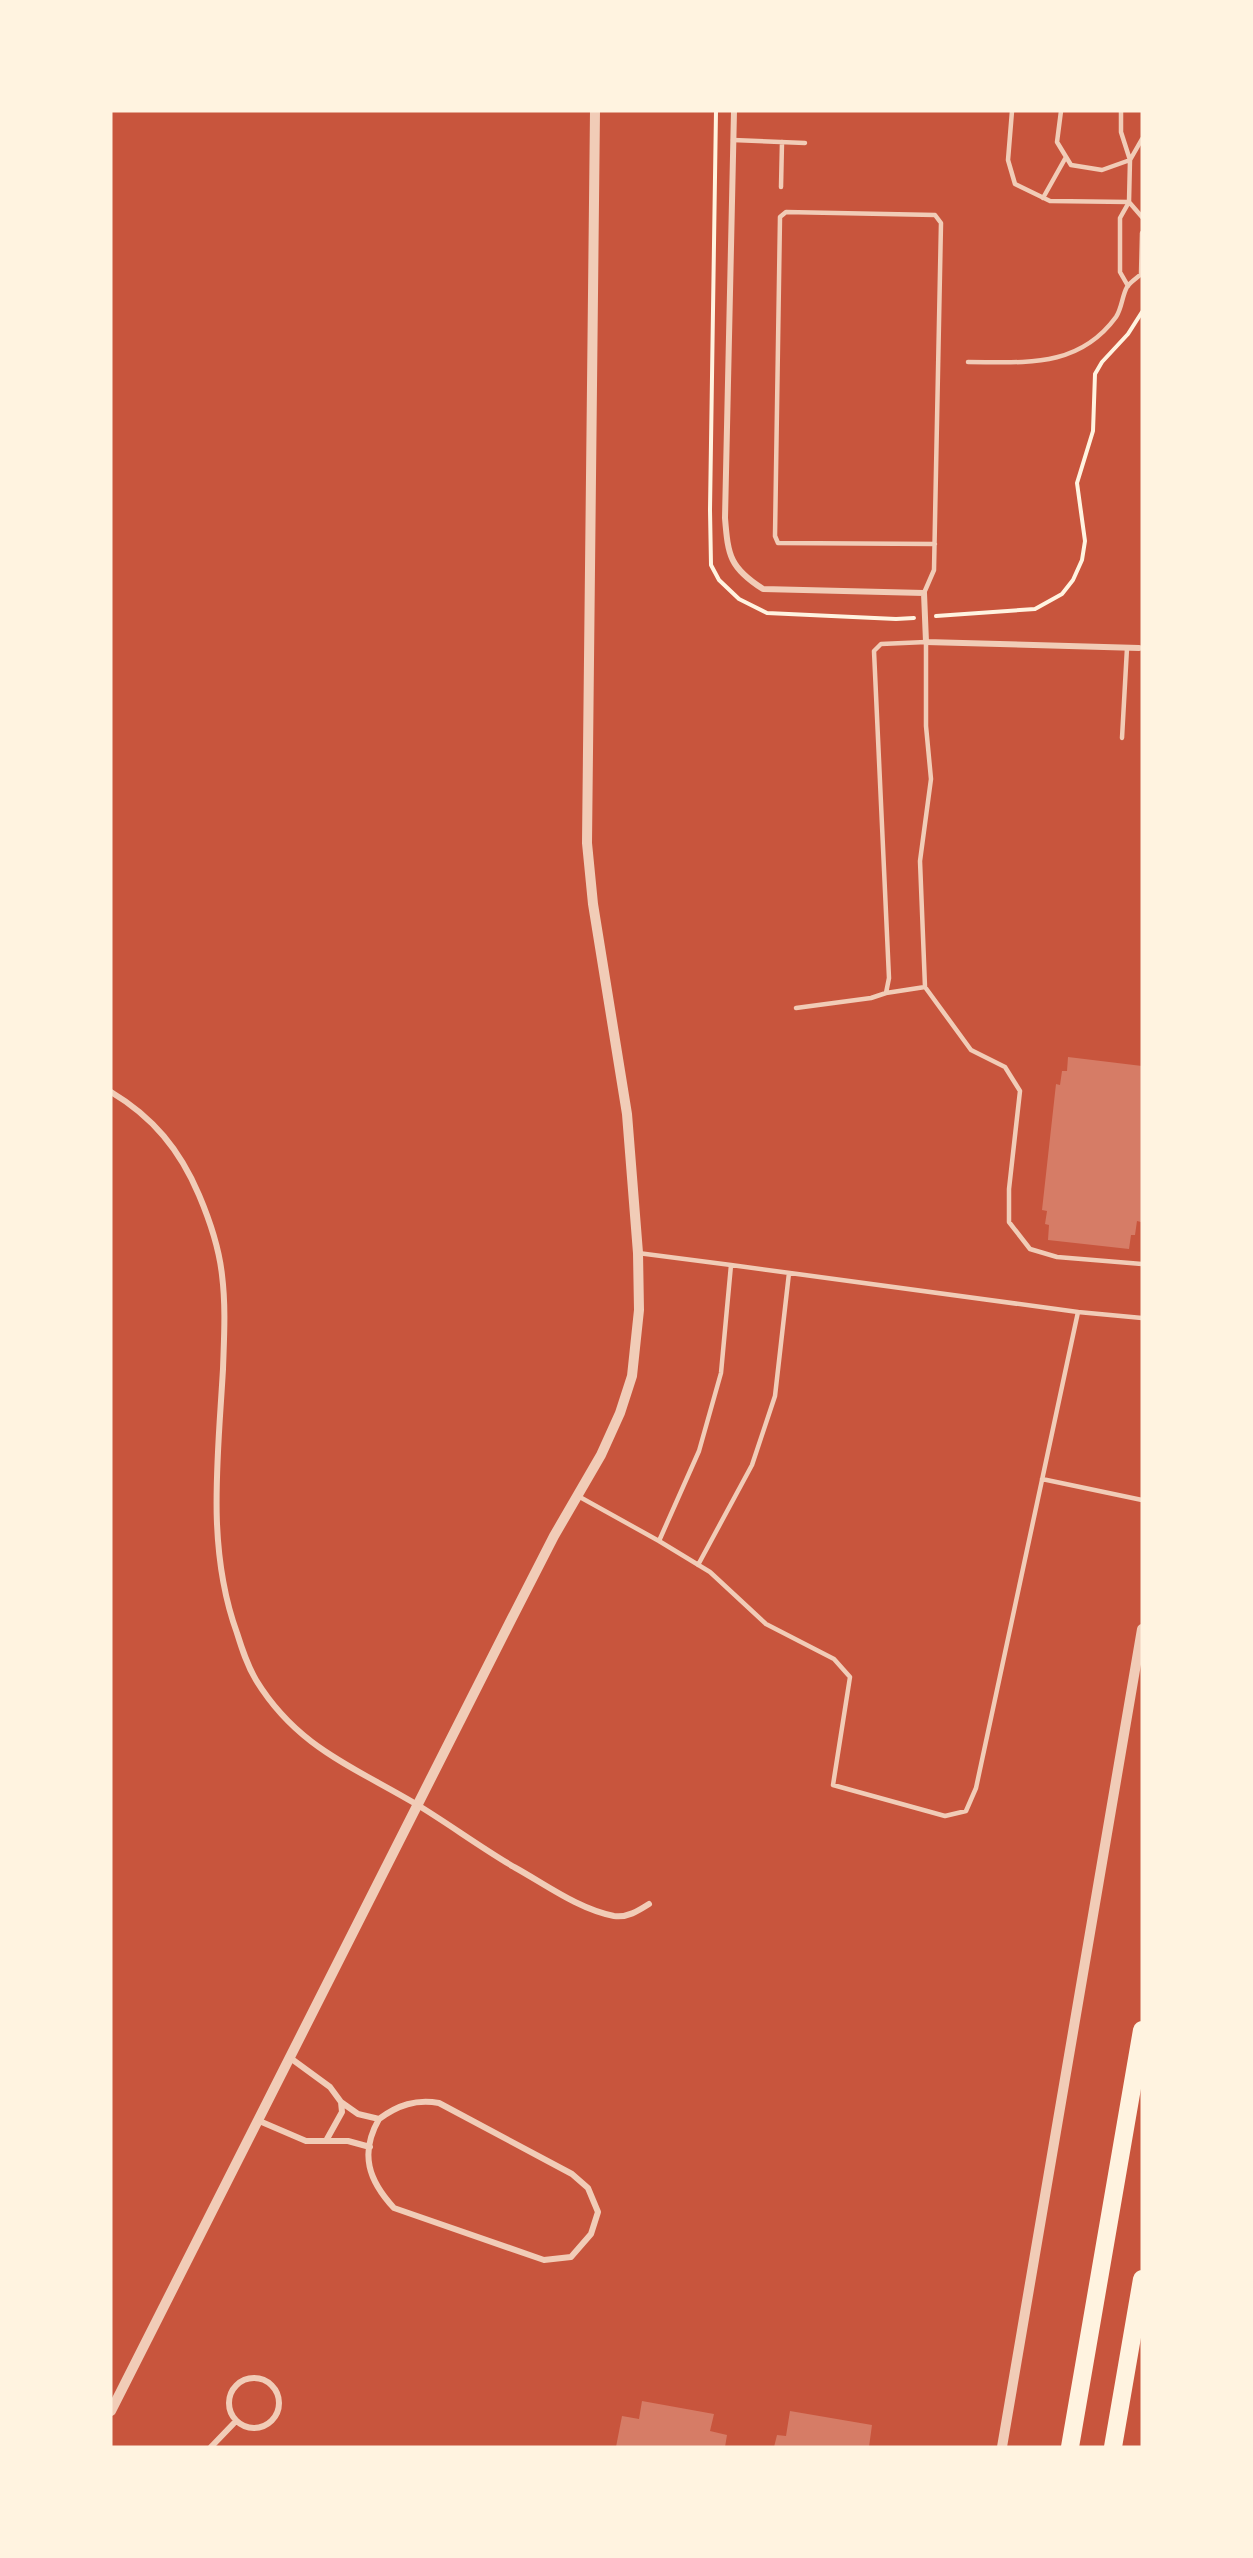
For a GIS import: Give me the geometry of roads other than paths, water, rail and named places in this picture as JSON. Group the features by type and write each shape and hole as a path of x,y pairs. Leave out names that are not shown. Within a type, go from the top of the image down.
{"highway":[{"path":"1070,2447 1142,2030"},
{"path":"1113,2447 1142,2279"}],"street":[{"path":"111,2411 416,1804 620,1413 632,1376 639,1310 638,1253 627,1114 593,904 587,843 595,111"},
{"path":"734,111 726,506 727,550 742,576 763,589 924,593 926,642 1141,648"},
{"path":"111,1092 140,1111 174,1146 213,1228 222,1274 225,1315 216,1520 219,1563 226,1604 256,1679 285,1719 307,1740 347,1767 416,1804 503,1860 577,1902 615,1916 635,1914 649,1904"},
{"path":"1002,2447 1142,1629"},
{"path":"289,2057 330,2087 341,2102 358,2114 379,2119"},
{"path":"422,2100 439,2103 572,2174 588,2188 598,2212 591,2234 571,2257 544,2260 394,2208 377,2190 369,2168 373,2130 379,2119 393,2109 422,2100"},
{"path":"327,2139 342,2112 341,2102"},
{"path":"257,2119 306,2141 327,2139 348,2141 370,2147"},
{"path":"249,2378 265,2380 276,2391 279,2407 272,2421 265,2426 250,2428 236,2421 229,2407 229,2399 236,2385 249,2378"},
{"path":"211,2447 236,2421"}],"lane":[{"path":"1012,111 1008,160 1015,184 1050,201 1129,202 1142,217"},
{"path":"1060,111 1057,142 1071,165 1102,170 1130,160 1142,139"},
{"path":"1121,111 1121,132 1130,160 1129,202 1120,218 1120,272 1128,286"},
{"path":"733,141 805,142"},
{"path":"781,187 782,142"},
{"path":"1043,198 1066,157"},
{"path":"924,593 934,570 940,223 935,215 786,212 780,217 775,536 778,543 934,544"},
{"path":"968,362 1032,363 1062,358 1093,341 1117,316 1128,286 1141,274 1142,233"},
{"path":"886,993 889,978 874,651 881,644 926,642 926,726 931,780 920,861 925,987 971,1050 1005,1068 1020,1091 1009,1190 1008,1222 1030,1249 1057,1257 1142,1263"},
{"path":"1122,738 1127,648"},
{"path":"796,1008 871,999 886,993 925,987"},
{"path":"638,1253 1077,1312 1142,1318"},
{"path":"658,1541 699,1451 721,1373 731,1265"},
{"path":"698,1564 752,1465 775,1396 789,1273"},
{"path":"578,1496 698,1564 710,1572 766,1624 834,1659 850,1677 833,1785 945,1816 966,1811 976,1788 1077,1312"},
{"path":"1042,1479 1142,1500"}]}
